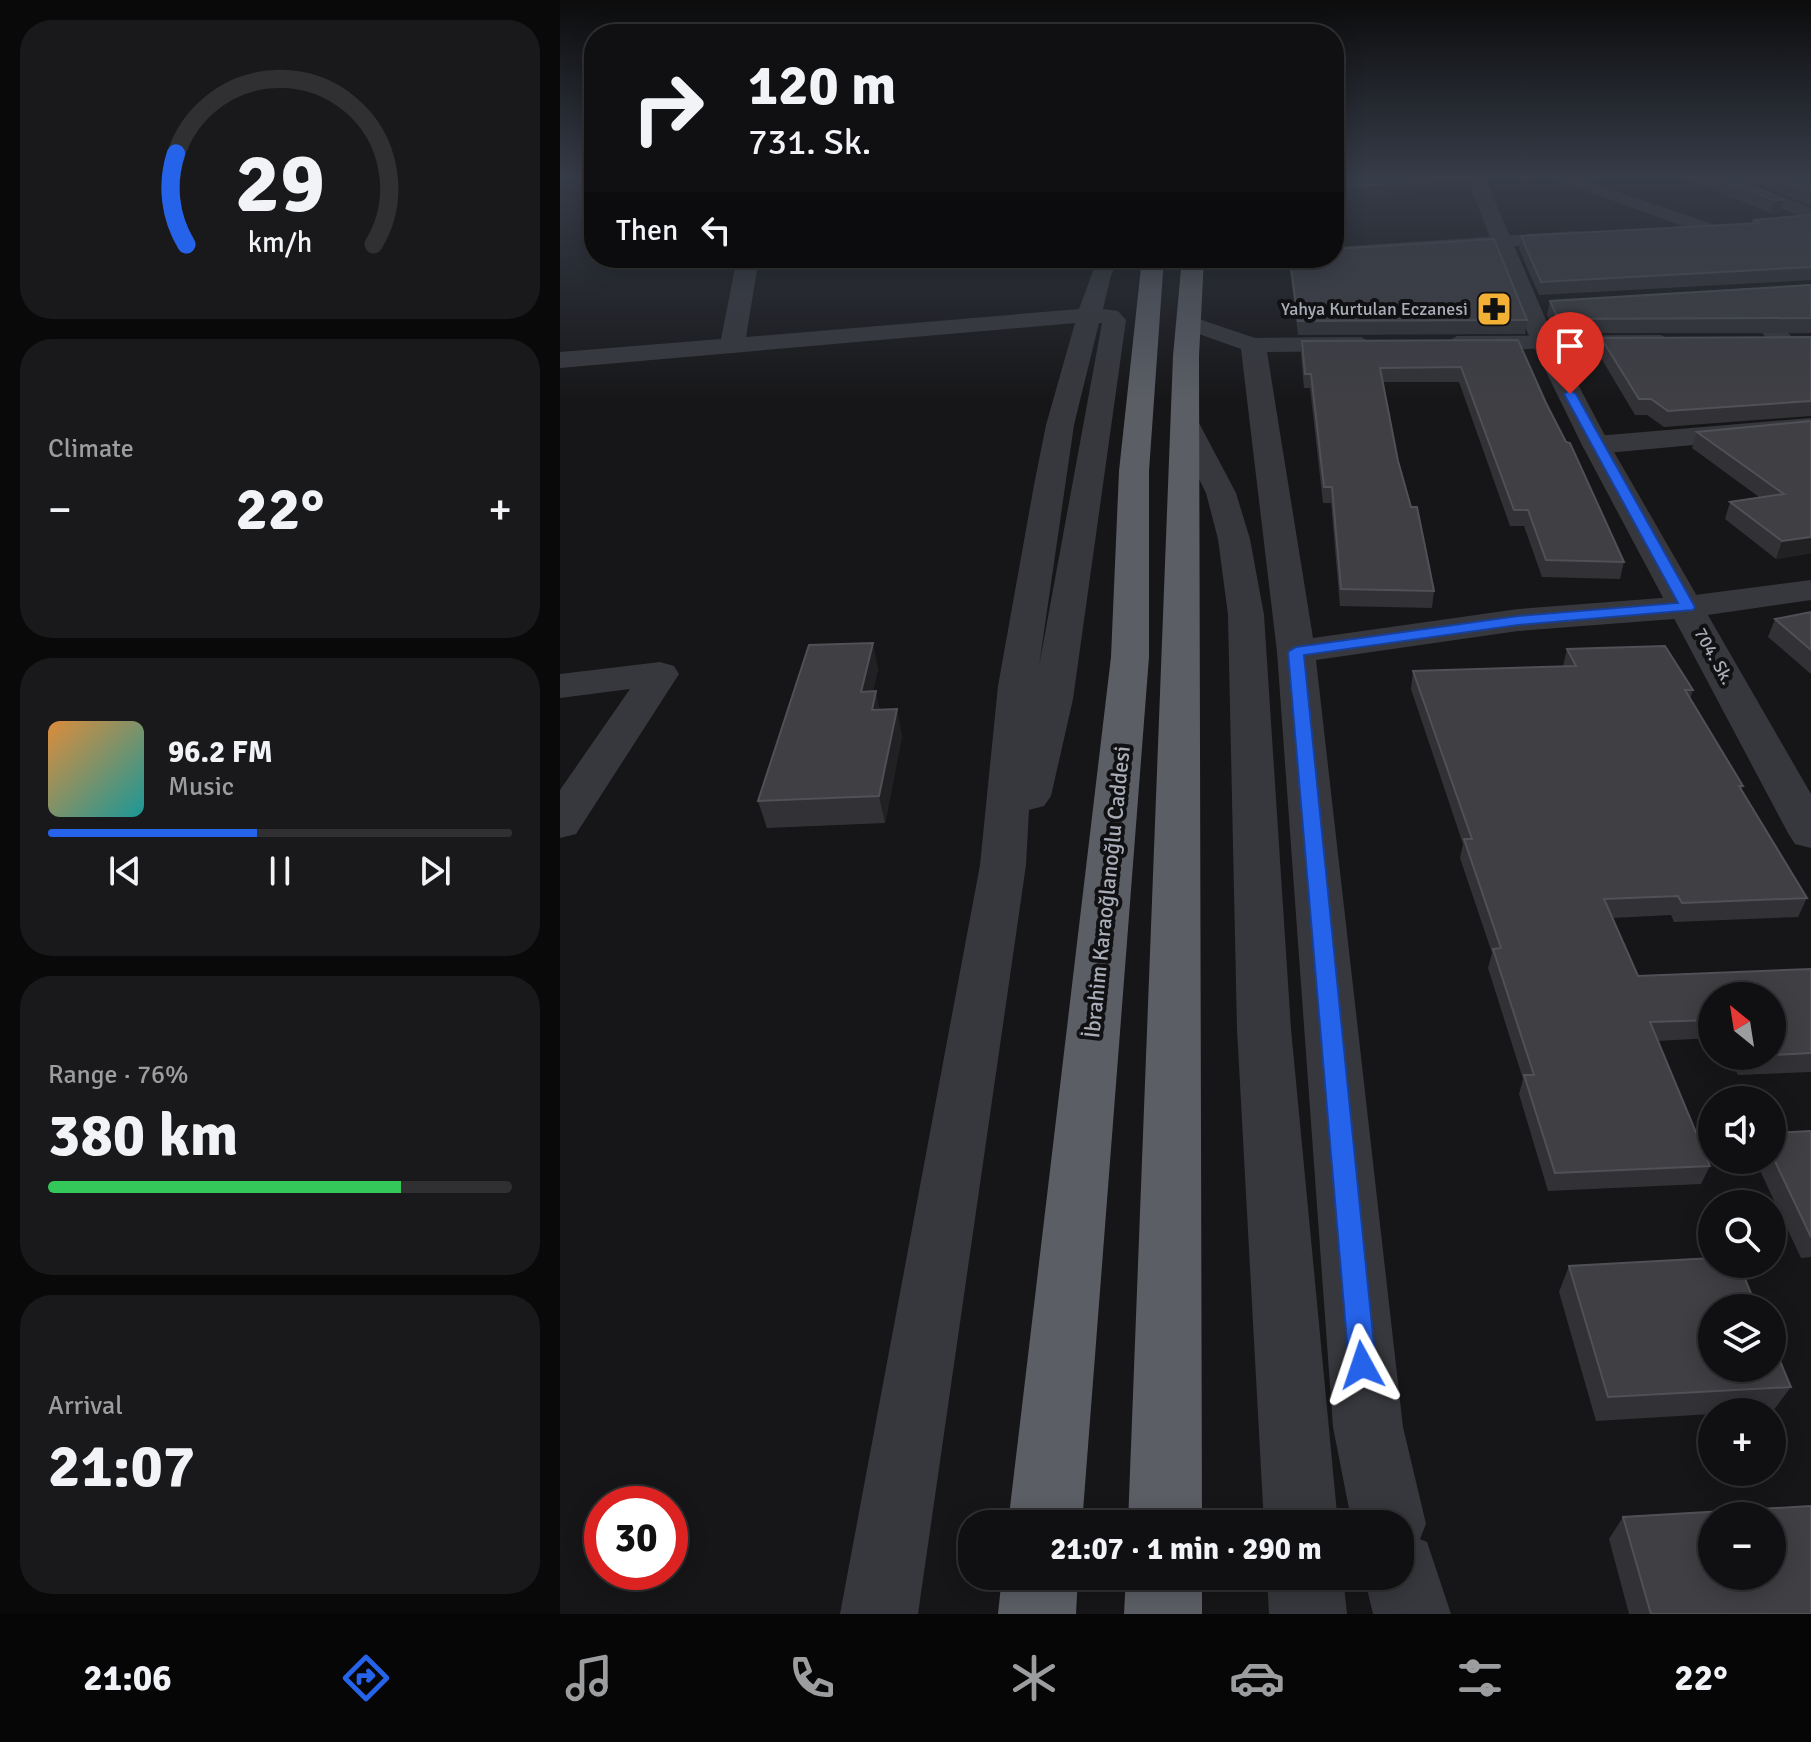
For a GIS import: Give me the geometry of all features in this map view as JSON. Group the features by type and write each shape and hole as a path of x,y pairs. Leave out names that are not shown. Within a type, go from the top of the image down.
{"highway":[{"name":"İbrahim Karaoğlanoğlu Caddesi","path":"1046,1510 1130,657 1134,471 1177,268"},
{"path":"1165,1510 1186,509 1185,423 1190,323 1181,268"},
{"path":"1037,1614 1039,1590"},
{"path":"1163,1614 1164,1590"}],"street":[{"name":"704. Sk.","path":"1507,251 1544,306 1544,342 1596,445 1811,833"},
{"path":"732,348 746,268"},
{"path":"879,1614 1003,865 1017,686 1049,485 1060,425 1106,268"},
{"path":"1770,293 1735,295 1784,342 1811,375"},
{"path":"560,360 732,348 1090,315 1110,316 1114,320 1047,732 1032,788 1003,865"},
{"path":"1190,323 1253,345 1390,344"},
{"path":"1436,343 1679,342"},
{"path":"1754,342 1811,342"},
{"path":"1253,345 1296,652 1368,1427 1386,1510"},
{"path":"1185,423 1221,493 1234,539 1246,615 1264,1029 1300,1510"},
{"path":"1596,445 1811,426"},
{"path":"1049,485 1087,484"},
{"path":"1296,652 1518,620 1687,607 1811,590"},
{"path":"560,686 660,674 560,823"},
{"path":"1306,1590 1308,1614"},
{"path":"1406,1590 1412,1614"}],"building":[{"path":"1344,251 1499,251 1527,320 1298,321 1291,268 1344,268"},
{"path":"1528,251 1811,251 1811,267 1541,282"},
{"path":"1811,285 1811,318 1558,319 1550,301"},
{"path":"1811,337 1811,401 1668,411 1651,399 1639,399 1601,338"},
{"path":"1518,340 1546,403 1566,442 1570,443 1624,562 1546,560 1528,510 1514,510 1461,367 1380,368 1398,461 1411,507 1417,507 1434,591 1341,589 1332,487 1324,487 1311,374 1305,374 1302,341"},
{"path":"1811,421 1811,537 1782,541 1730,502 1784,494 1697,432"},
{"path":"1811,612 1811,650 1775,619"},
{"path":"873,643 861,692 876,691 872,710 897,709 879,796 758,801 809,645"},
{"path":"1665,646 1693,690 1685,690 1743,786 1739,786 1807,898 1682,903 1678,896 1604,899 1638,976 1811,969 1811,1053 1786,1054 1786,982 1698,982 1698,1020 1650,1022 1698,1137 1698,1167 1555,1173 1524,1075 1534,1075 1493,949 1501,948 1464,839 1472,839 1413,671 1576,666 1567,649"},
{"path":"1811,1131 1811,1237 1781,1174 1786,1174 1786,1132"},
{"path":"1698,1259 1698,1278 1745,1278 1751,1294 1698,1294 1698,1382 1786,1382 1786,1375 1791,1387 1608,1397 1569,1266"},
{"path":"1811,1506 1811,1614 1651,1614 1623,1517 1698,1513 1698,1590 1786,1590 1786,1507"}],"place":[{"name":"Yahya Kurtulan Eczanesi","path":"1494,309"}],"route":[{"path":"1362,1365 1296,652 1518,620 1687,607 1570,394"}]}
